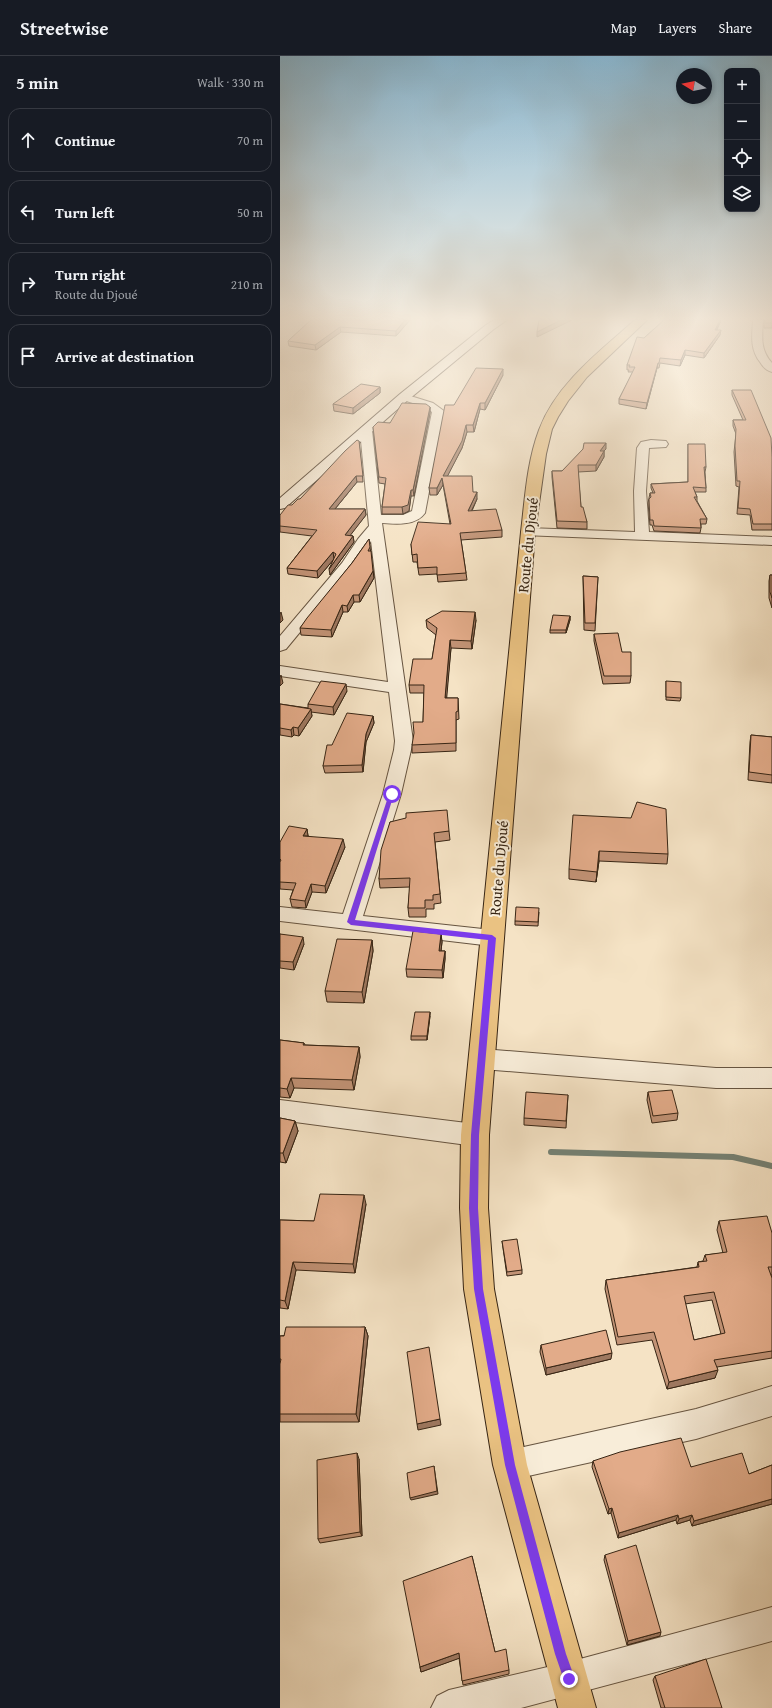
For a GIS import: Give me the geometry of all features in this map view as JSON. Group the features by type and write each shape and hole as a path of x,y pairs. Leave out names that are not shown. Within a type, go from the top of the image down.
{"main road":[{"name":"Route du Djoué","path":"564,397 546,428 539,450 528,532 475,1135 474,1208 479,1289 510,1465 560,1654 573,1694"}],"street":[{"path":"280,505 404,397"},
{"path":"375,523 408,519 418,513 438,411 429,405 404,397"},
{"path":"351,922 392,794 403,750 375,523 366,430"},
{"path":"642,536 640,491 643,448 645,445 662,444"},
{"path":"280,646 347,566 375,523"},
{"path":"528,532 772,541"},
{"path":"280,671 396,688"},
{"path":"280,914 492,938"},
{"path":"482,1059 716,1078 772,1078"},
{"path":"280,1110 475,1135"},
{"path":"510,1465 696,1424 772,1401"},
{"path":"450,1708 573,1694 772,1624"}],"building":[{"path":"343,397 367,397 353,408 333,404"},
{"path":"459,397 488,397 485,403 480,403 473,425 466,425 462,441 443,476 472,476 473,492 477,492 468,511 496,509 502,530 460,533 466,573 437,575 437,567 418,568 417,554 412,555 411,544 418,522 451,524 442,478 437,488 429,488 445,405 454,405"},
{"path":"620,397 649,397 647,403 619,399"},
{"path":"735,397 754,397 771,438 772,524 753,524 750,509 738,508 740,481 737,481 735,446 736,429 733,420 746,420"},
{"path":"402,403 426,404 430,407 413,490 411,490 408,505 402,507 382,507 386,478 379,477 373,427 378,422 390,423"},
{"path":"357,440 359,441 363,476 356,476 329,509 365,509 345,535 353,536 329,569 336,554 333,552 317,571 287,568 317,530 280,526 280,515 288,505 292,505 300,499"},
{"path":"584,443 606,443 600,451 604,451 596,465 578,465 581,507 583,507 587,522 557,521 552,471 562,471 583,449"},
{"path":"688,444 705,444 706,467 704,467 706,488 693,487 697,497 694,497 707,519 700,519 701,528 654,526 653,520 650,520 650,493 655,493 651,484 688,482"},
{"path":"369,539 370,547 368,551 371,551 373,571 359,595 353,595 347,606 342,605 331,630 300,628 352,563"},
{"path":"770,575 772,575 772,598 770,592"},
{"path":"583,576 598,577 595,623 585,623"},
{"path":"442,611 475,612 471,641 450,640 445,698 458,698 458,711 456,712 456,743 412,745 414,733 413,722 423,722 424,685 409,685 413,659 432,659 437,628 426,620"},
{"path":"553,615 570,616 566,630 550,630"},
{"path":"618,633 622,652 631,652 631,676 604,676 594,634"},
{"path":"321,681 346,684 333,707 308,704"},
{"path":"666,681 681,682 681,698 666,697"},
{"path":"280,704 311,709 298,728 293,727 291,730 280,728"},
{"path":"347,713 373,716 366,734 362,765 323,766 327,745 332,745"},
{"path":"751,735 772,737 772,775 749,772"},
{"path":"637,802 666,809 668,854 599,851 597,872 569,869 573,815 631,818"},
{"path":"447,810 449,831 434,833 440,894 433,895 433,900 425,900 425,908 408,908 410,878 379,879 381,850 390,822 406,818 406,813"},
{"path":"289,826 307,829 303,836 343,839 325,886 311,884 305,901 290,899 296,883 280,882 280,842"},
{"path":"516,907 539,908 538,922 515,921"},
{"path":"413,931 441,934 439,951 445,951 442,970 406,969"},
{"path":"280,934 303,937 293,962 280,961"},
{"path":"337,939 372,940 362,992 325,991"},
{"path":"415,1012 430,1012 427,1036 411,1036"},
{"path":"280,1040 304,1043 303,1045 359,1047 352,1080 291,1078 287,1089 280,1088"},
{"path":"672,1090 678,1113 653,1116 648,1092"},
{"path":"526,1092 568,1095 566,1121 524,1118"},
{"path":"280,1118 295,1121 283,1153 280,1153"},
{"path":"320,1194 364,1195 353,1264 293,1262 285,1301 280,1300 280,1220 314,1221"},
{"path":"767,1216 772,1233 772,1267 768,1267 772,1278 772,1351 714,1360 718,1370 669,1382 654,1332 618,1337 606,1280 699,1267 698,1262 707,1261 705,1255 727,1252 719,1221","holes":["714,1292 725,1333 694,1340 684,1296"]},
{"path":"517,1239 522,1270 507,1272 502,1241"},
{"path":"286,1327 365,1327 356,1414 280,1414 280,1336 284,1336"},
{"path":"606,1330 612,1353 546,1368 541,1345"},
{"path":"429,1347 440,1419 417,1424 407,1352"},
{"path":"681,1438 691,1467 742,1453 749,1474 772,1465 772,1499 694,1521 692,1515 679,1519 678,1515 619,1533 612,1508 609,1509 593,1461 620,1452"},
{"path":"357,1453 360,1532 318,1539 317,1460"},
{"path":"434,1466 437,1491 410,1498 407,1473"},
{"path":"636,1545 661,1632 628,1641 605,1555"},
{"path":"472,1556 495,1652 506,1649 509,1670 462,1681 459,1653 420,1667 403,1581"},
{"path":"706,1659 722,1708 665,1708 655,1676"}],"waterway":[{"path":"551,1152 733,1157 772,1166"}],"route":[{"path":"392,794 351,922 492,938 475,1135 474,1208 479,1289 510,1465 533,1547 560,1654 569,1679"}]}
